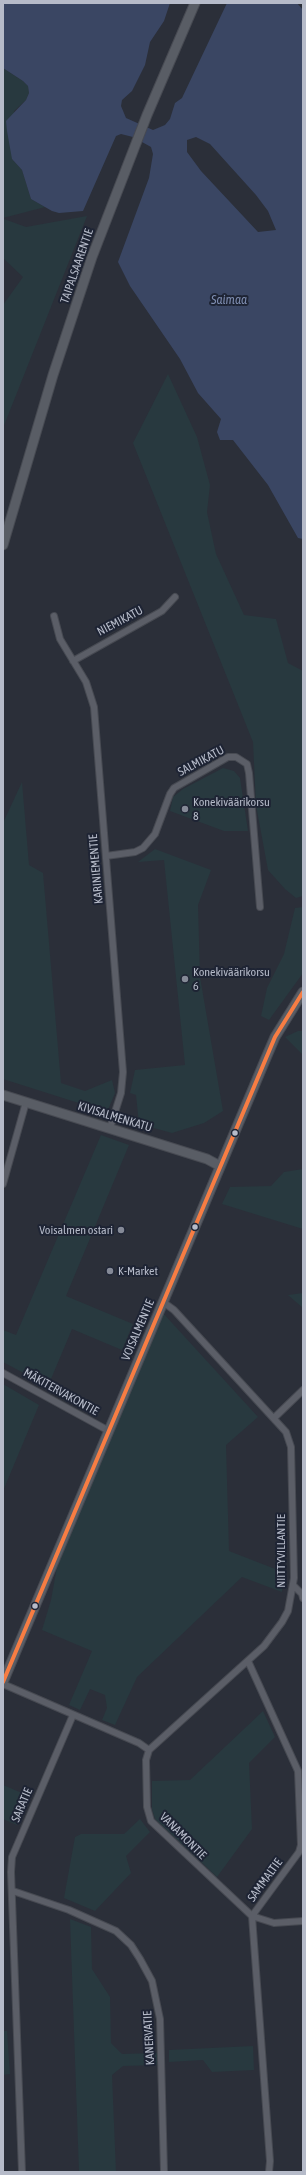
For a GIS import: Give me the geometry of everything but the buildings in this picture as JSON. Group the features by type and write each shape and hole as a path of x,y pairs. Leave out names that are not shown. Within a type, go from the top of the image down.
{"street":[{"name":"TAIPALSAARENTIE","path":"3,546 71,319 113,198 195,3"},
{"name":"NIEMIKATU","path":"73,660 162,611 175,597"},
{"name":"KARINIEMENTIE","path":"54,616 60,639 86,682 94,707 123,1072 121,1093 110,1128"},
{"name":"SALMIKATU","path":"106,856 136,852 143,848 155,834 170,794 174,788 228,757 236,756 247,764 249,773 260,907"},
{"name":"VOISALMENTIE","path":"3,1683 275,1037 303,992"},
{"name":"KIVISALMENKATU","path":"3,1095 207,1159 220,1166"},
{"path":"3,1184 26,1102"},
{"name":"NIITTYVILLANTIE","path":"149,1750 264,1646 282,1622 288,1611 293,1585 291,1447 286,1432 174,1310 163,1302"},
{"name":"MÄKITERVAKONTIE","path":"3,1373 109,1430"},
{"path":"274,1418 303,1390"},
{"path":"293,1585 302,1594 303,1598"},
{"name":"SAMMALTIE","path":"248,1661 298,1771 301,1845 299,1852 252,1916 270,2172"},
{"path":"3,1683 139,1743 149,1750"},
{"name":"SARATIE","path":"22,2172 12,1857 73,1715"},
{"name":"VANAMONTIE","path":"149,1750 146,1760 147,1807 151,1821 252,1916"},
{"name":"KANERVATIE","path":"13,1891 69,1910 116,1932 130,1945 140,1959 152,1981 160,2019 164,2172"},
{"path":"252,1916 274,1923 303,1922"}],"shaded area":[{"path":"3,68 28,86 29,93 26,100 14,111 12,159 22,170 31,199 45,207 3,218"},
{"path":"87,216 3,428 3,305 23,277 3,258 3,221 4,219 26,227"},
{"path":"168,374 197,437 210,485 207,512 216,554 244,615 276,619 288,663 303,671 303,896 296,898 285,889 268,870 256,805 253,742 133,443"},
{"path":"223,768 234,771 240,778 248,831 224,831 170,811 173,797 183,789"},
{"path":"22,782 29,865 43,873 61,1083 85,1091 112,1080 115,1093 107,1112 3,1079 3,823"},
{"path":"155,849 211,870 198,905 200,977 223,1111 204,1123 172,1133 139,1124 136,1095 130,1093 135,1070 185,1065 164,860 138,862"},
{"path":"303,907 303,973 269,1020 261,1016 267,988 284,954 295,908"},
{"path":"298,1031 303,1031 303,1055 285,1037"},
{"path":"101,1135 129,1145 66,1296 133,1324 122,1350 72,1329 48,1386 3,1362 3,1330 16,1335"},
{"path":"303,1169 303,1229 222,1204 230,1187 271,1186 284,1172"},
{"path":"303,1293 303,1308 288,1295"},
{"path":"162,1312 258,1417 226,1445 229,1551 283,1572 282,1592 242,1577 137,1677 115,1725 102,1720 107,1708 105,1695 90,1689 80,1710 69,1705 92,1651 42,1630 51,1600 57,1567"},
{"path":"3,1384 39,1405 3,1491"},
{"path":"263,1711 275,1737 249,1763 252,1829 217,1877 155,1819 152,1809 152,1781 190,1780"},
{"path":"3,1785 29,1796 17,1825 3,1819"},
{"path":"140,1819 150,1832 126,1856 131,1873 95,1911 64,1898 75,1837 81,1834 124,1834"},
{"path":"70,1919 91,1927 92,1969 110,1997 111,2043 122,2054 157,2053 157,2065 123,2066 112,2075 116,2172 79,2172"},
{"path":"3,2031 7,2031 10,2074 3,2075"},
{"path":"253,2046 254,2070 212,2072 203,2060 169,2062 169,2050"}],"water":[{"name":"Saimaa","path":"3,3 170,3 164,21 150,42 145,65 132,91 122,100 121,106 126,118 153,130 165,125 170,119 175,103 182,98 227,3 297,3 303,10 303,539 298,538 268,485 233,440 220,440 217,432 221,419 198,393 180,359 130,286 118,262 149,178 153,154 151,147 133,137 121,134 116,136 83,211 59,213 52,211 31,199 22,170 12,159 6,121 26,100 29,93 28,86 23,81 3,68","holes":["196,137 210,144 256,195 268,211 276,230 258,232 201,171 187,152 187,140"]}],"transit line":[{"path":"3,1682 275,1037 303,992"}],"place":[{"name":"Konekiväärikorsu 8","path":"185,809"},
{"name":"Konekiväärikorsu 6","path":"185,979"},
{"name":"Voisalmen ostari","path":"121,1230"},
{"name":"K-Market","path":"110,1271"}]}
